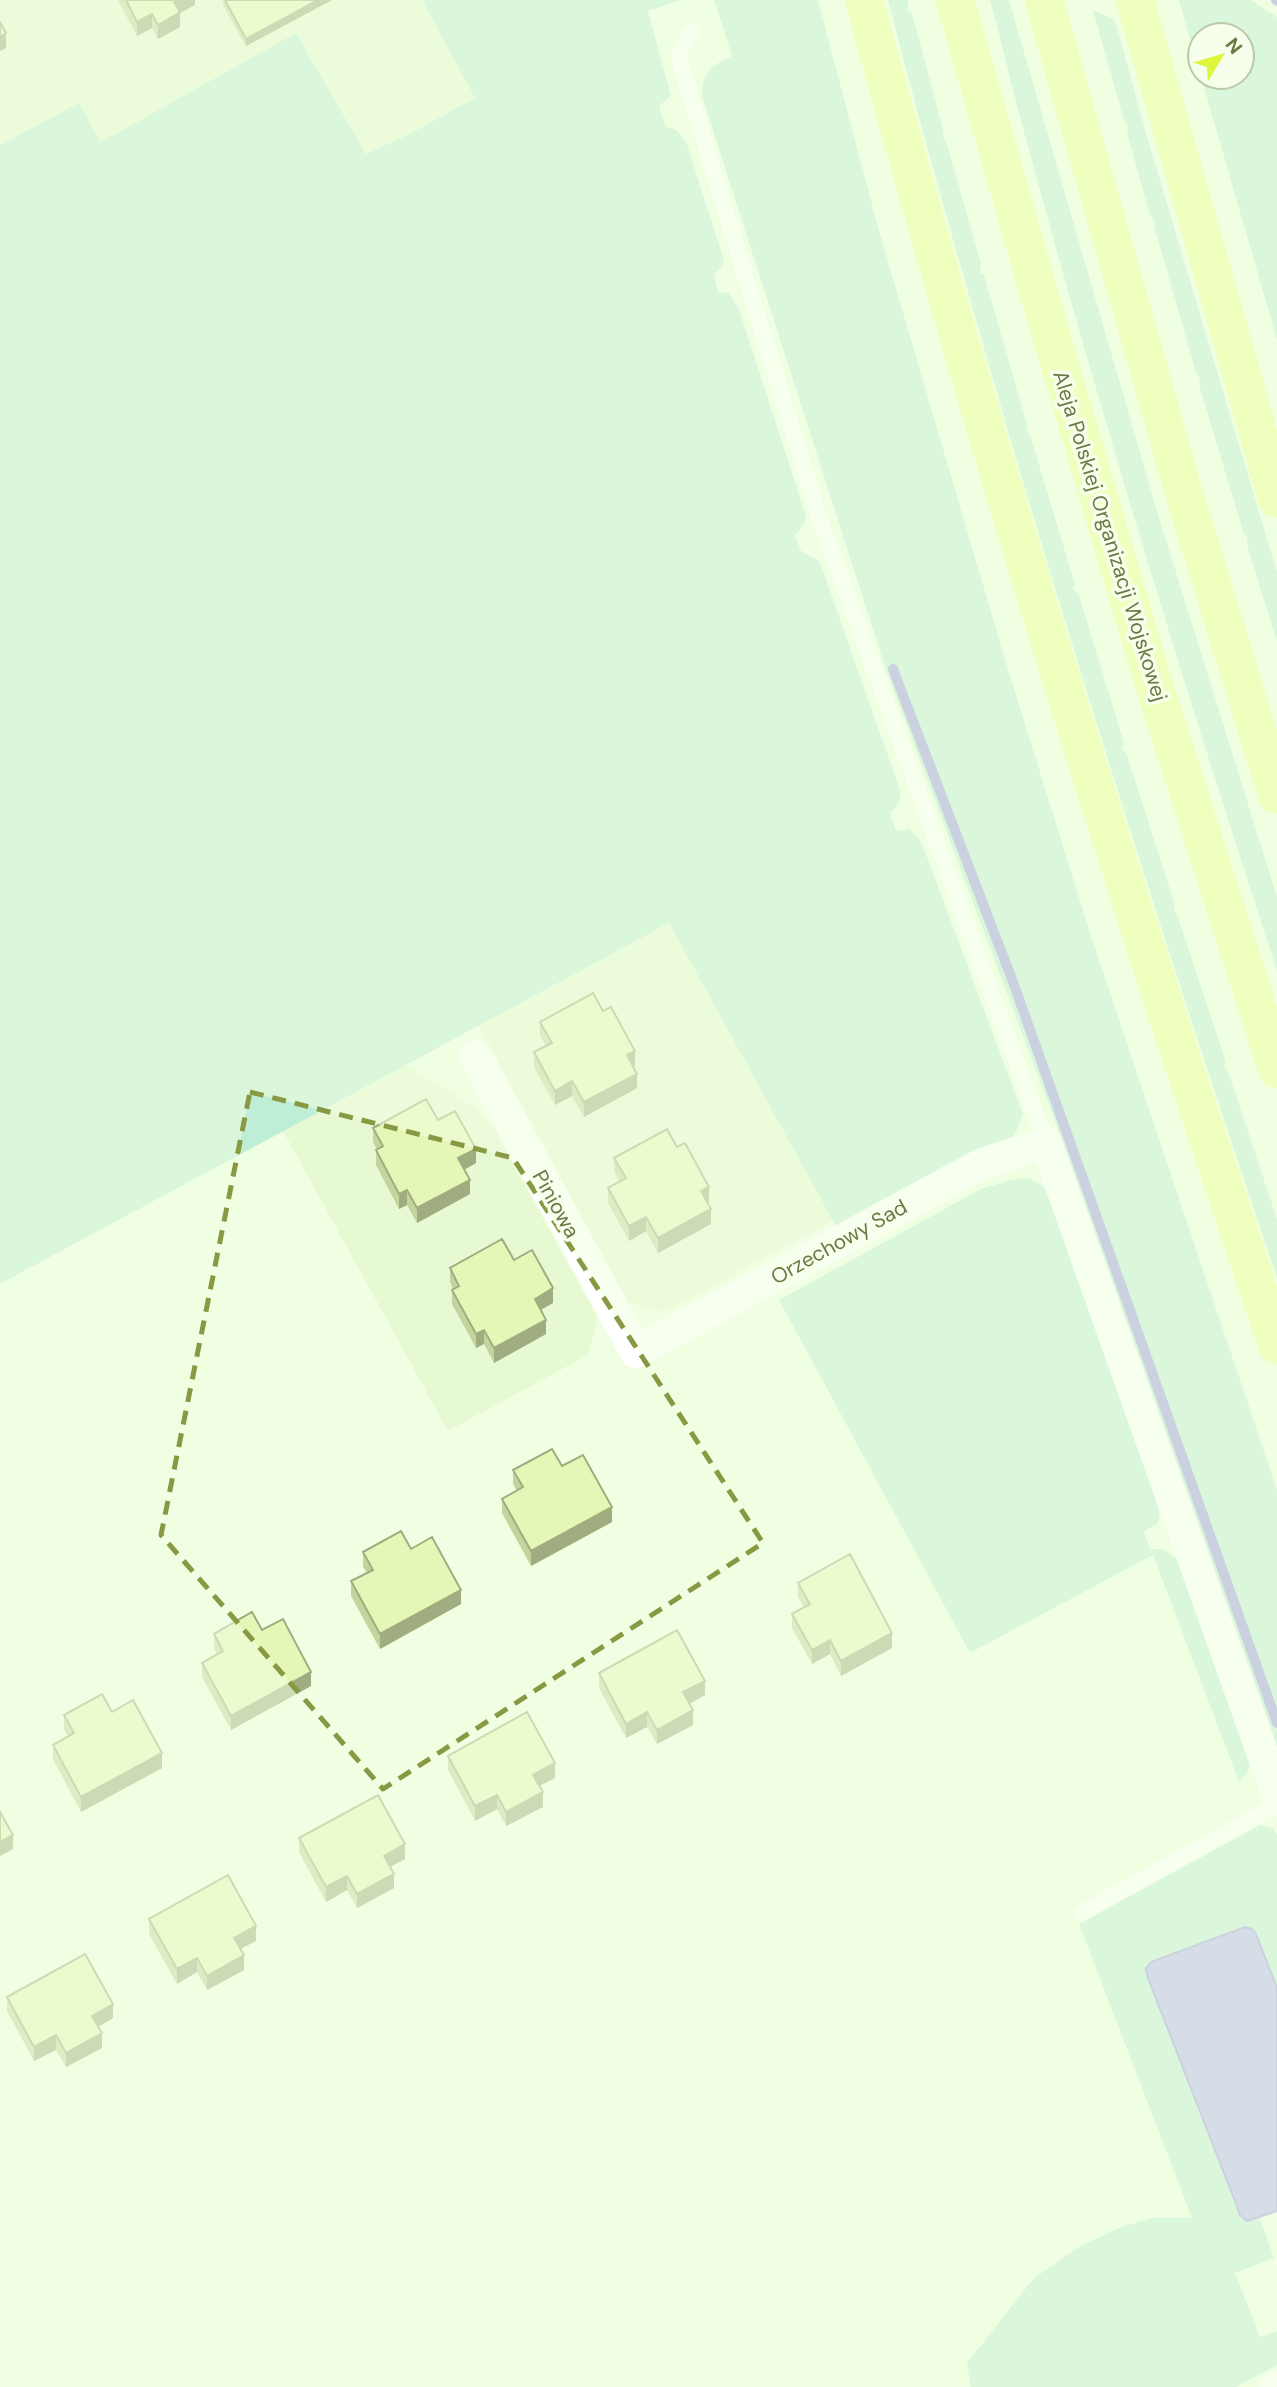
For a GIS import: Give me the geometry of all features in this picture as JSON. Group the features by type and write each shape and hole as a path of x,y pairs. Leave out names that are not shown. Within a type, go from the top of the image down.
{"highway":[{"path":"864,0 932,246 1093,786 1277,1345"},
{"name":"Aleja Polskiej Organizacji Wojskowej","path":"955,0 1151,675 1277,1069"},
{"path":"1044,0 1178,474 1277,795"},
{"path":"1140,17 1277,499"}],"street":[{"name":"Piniowa","path":"475,1056 636,1352"},
{"name":"Orzechowy Sad","path":"636,1352 974,1168 1046,1143"},
{"path":"1046,1143 1277,1794"}],"lane":[{"path":"692,32 680,51 683,74 820,520 1046,1143"},
{"path":"1081,1913 1277,1805"}],"highlighted area":[{"path":"250,1092 513,1158 763,1543 383,1789 161,1535"}],"shaded area":[{"path":"0,0 422,0 475,98 409,134 365,154 296,34 101,142 78,104 0,145"},
{"path":"422,0 681,0 648,11 671,96 659,106 666,127 676,130 686,141 724,260 723,266 714,274 718,292 729,293 739,309 806,516 804,524 795,535 801,551 821,565 899,787 899,802 890,813 896,831 909,829 921,841 1023,1114 1011,1138 838,1230 669,923 0,1284 0,145 79,103 101,142 296,33 366,154 475,98"},
{"path":"714,0 818,0 878,227 1003,653 1091,936 1277,1490 1277,1753 1057,1127 886,670 702,96 702,88 709,71 732,56"},
{"path":"888,0 908,0 908,10 912,13 943,129 943,138 981,263 980,272 984,275 1027,424 1027,432 1075,584 1073,589 1079,595 1124,743 1122,748 1127,755 1174,902 1174,911 1226,1062 1224,1067 1229,1074 1277,1219 1277,1278 1171,958 1070,636 1005,421"},
{"path":"990,0 1009,0 1157,511 1277,897 1277,971 1113,446 1052,234"},
{"path":"1179,0 1251,0 1277,17 1277,340 1205,91 1256,91 1256,21 1186,21 1186,25"},
{"path":"1093,10 1115,20 1148,140 1277,572 1277,642 1199,385 1200,377 1196,373 1155,222 1150,215 1127,133 1128,125 1124,121"},
{"path":"669,923 833,1220 664,1312 628,1302 479,1025"},
{"path":"405,1065 472,1105 494,1129 598,1318 588,1355 448,1431 283,1131"},
{"path":"1028,1178 1050,1192 1160,1508 1158,1523 1144,1532 1150,1549 1163,1549 1179,1560 1250,1761 1248,1772 1239,1782 1153,1555 970,1653 779,1300 981,1189 1010,1180"},
{"path":"1260,1825 1272,1828 1277,1834 1277,1988 1256,1934 1245,1927 1151,1962 1146,1970 1247,2221 1260,2218 1274,2258 1235,2273 1260,2337 1277,2331 1277,2365 1236,2387 971,2387 967,2363 1034,2278 1079,2247 1121,2227 1152,2218 1192,2218 1079,1924"}],"water":[{"path":"1245,1927 1256,1934 1277,1988 1277,2211 1247,2221 1240,2215 1146,1969 1151,1962"}],"building":[{"path":"126,0 177,0 174,2 180,12 158,25 152,14 137,22"},
{"path":"225,0 318,0 246,39"},
{"path":"0,22 6,33 0,37"},
{"path":"593,993 603,1011 611,1007 635,1051 627,1055 637,1074 584,1102 572,1081 555,1091 534,1052 552,1043 540,1022"},
{"path":"426,1099 438,1120 455,1111 476,1149 458,1158 470,1180 417,1208 407,1190 399,1194 376,1150 383,1146 373,1128"},
{"path":"667,1129 677,1147 685,1143 709,1187 701,1191 711,1209 658,1238 646,1217 629,1226 608,1188 626,1178 614,1158"},
{"path":"502,1239 514,1260 532,1250 553,1288 535,1299 546,1320 494,1348 484,1330 476,1334 452,1290 459,1286 450,1268"},
{"path":"552,1449 562,1466 583,1455 612,1507 531,1551 502,1499 523,1487 513,1470"},
{"path":"401,1531 411,1549 432,1537 461,1590 380,1634 351,1581 373,1570 363,1552"},
{"path":"850,1554 892,1633 841,1661 830,1640 812,1650 792,1614 810,1604 798,1583"},
{"path":"252,1612 262,1630 283,1619 311,1672 231,1716 202,1663 223,1651 214,1634"},
{"path":"677,1630 705,1681 683,1692 693,1710 657,1730 647,1712 626,1724 599,1673"},
{"path":"102,1694 112,1712 133,1700 162,1753 81,1797 53,1745 74,1733 64,1715"},
{"path":"527,1712 555,1763 533,1775 543,1792 506,1812 497,1795 475,1806 448,1756"},
{"path":"378,1795 405,1844 384,1856 394,1874 357,1894 347,1876 326,1887 299,1838"},
{"path":"0,1812 13,1835 0,1842"},
{"path":"228,1875 256,1926 234,1938 244,1955 207,1976 197,1958 177,1969 149,1919"},
{"path":"85,1954 113,2004 92,2016 102,2033 66,2053 56,2035 34,2047 7,1997"}],"waterway":[{"path":"893,669 1013,982 1277,1723"}]}
